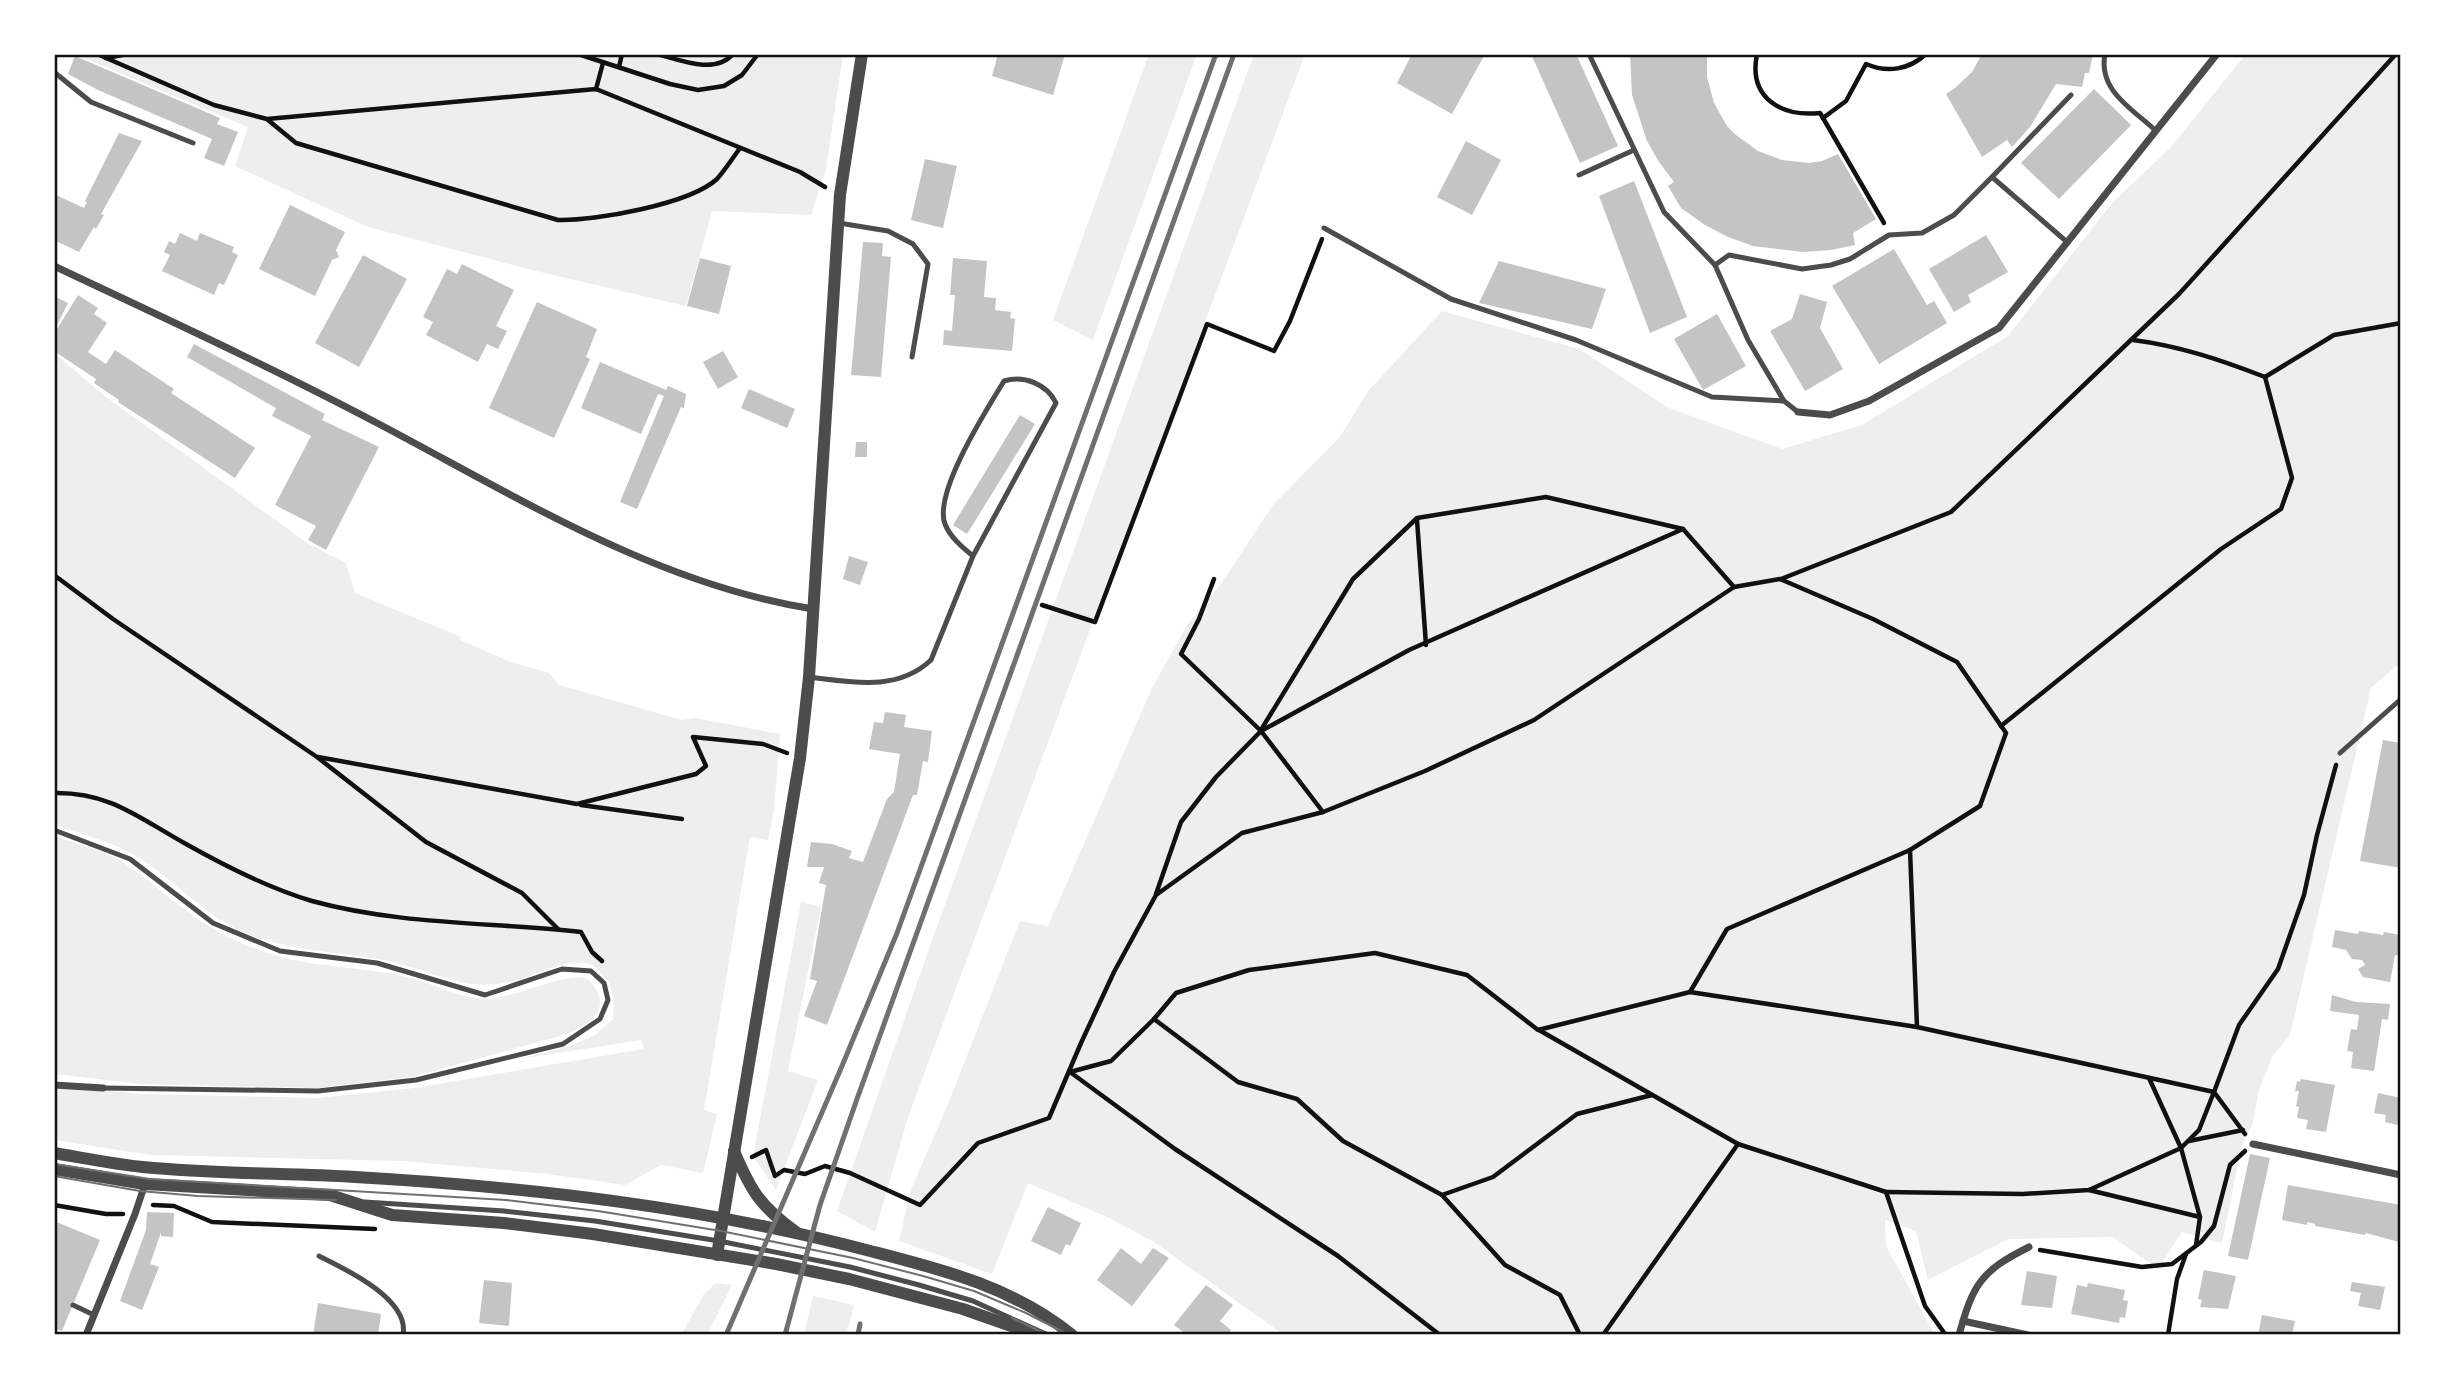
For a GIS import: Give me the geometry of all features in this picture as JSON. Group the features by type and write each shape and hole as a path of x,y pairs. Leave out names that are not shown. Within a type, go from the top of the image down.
{"street":[{"path":"717,1255 800,758 809,677 840,195 862,54"},
{"path":"1798,412 1830,415 1869,401 1999,328 2217,54"},
{"path":"54,266 290,378 553,516 669,569 743,595 813,609"},
{"path":"54,1085 103,1088"},
{"path":"2253,1143 2401,1175"},
{"path":"734,1151 756,1196 770,1213 799,1234"},
{"path":"54,1153 141,1167 495,1187 635,1204 723,1219 799,1234 933,1267 990,1287 1037,1308 1072,1335"},
{"path":"54,1169 145,1184 330,1195 392,1215 516,1224 717,1255 849,1279 963,1309 1037,1335"},
{"path":"86,1335 145,1184"},
{"path":"1959,1335 1973,1290 1999,1262 2029,1247"},
{"path":"1962,1321 2028,1335"}],"lane":[{"path":"1589,54 1664,212 1715,265 1748,340 1784,401 1798,412"},
{"path":"2105,54 2103,67 2110,90 2155,130"},
{"path":"54,72 91,102 193,143"},
{"path":"1715,265 1729,255 1802,269 1831,265 1850,259 1891,235 1923,233 1955,215 2071,95"},
{"path":"1579,175 1634,150"},
{"path":"1992,177 2067,242"},
{"path":"839,223 888,231 913,244 928,264 912,357"},
{"path":"1324,228 1451,299 1576,340 1712,397 1784,401"},
{"path":"809,677 859,683 899,680 919,671 932,660 973,556 1056,403 1051,394 1028,380 1017,377 1004,381 983,415 956,469 943,504 944,523 957,543 973,556"},
{"path":"2340,753 2401,699"},
{"path":"54,830 130,859 213,923 280,951 377,963 485,995 562,969 591,971 604,983 608,1000 600,1019 563,1044 416,1080 318,1091 103,1088"},
{"path":"348,1201 517,1212 595,1221 719,1241 850,1267 919,1285 973,1301 1048,1335"},
{"path":"319,1256 357,1276 395,1305 404,1329 402,1335"},
{"path":"73,1305 94,1315"}],"path":[{"path":"97,54 214,105 267,119 596,89 800,172 840,195"},
{"path":"105,58 128,54"},
{"path":"578,54 670,84 698,90 724,86 742,75 758,54"},
{"path":"594,54 603,62"},
{"path":"619,67 622,54"},
{"path":"657,54 714,65 729,59 733,54"},
{"path":"1757,54 1757,82 1769,101 1789,113 1820,113 1891,235"},
{"path":"1823,118 1846,101 1866,64 1881,69 1896,69 1915,63 1926,54"},
{"path":"1156,895 1241,833 1323,812 1425,771 1534,720 1734,587 1780,579 1951,512 2179,294 2396,54"},
{"path":"596,89 603,62"},
{"path":"267,119 296,143 558,220 581,221 647,209 703,189 717,178 740,148"},
{"path":"1042,605 1095,622 1208,324 1274,351 1305,285 1324,228"},
{"path":"2265,377 2334,335 2401,323"},
{"path":"2132,340 2166,344 2216,358 2265,377"},
{"path":"2001,726 2221,549 2281,509 2292,478 2265,377"},
{"path":"734,1151 751,1157 766,1150 775,1176 784,1170 805,1174 825,1166 850,1173 920,1205 978,1143 1049,1118 1114,972 1156,895 1181,822 1216,777 1261,731 1353,579 1417,519 1546,497 1683,529 1734,587"},
{"path":"1417,519 1426,645"},
{"path":"1261,731 1409,650 1426,645 1683,529"},
{"path":"54,575 113,620 317,757 426,842 522,893 558,929"},
{"path":"1213,579 1199,619 1181,654 1261,731 1323,812"},
{"path":"1690,992 1727,929 1910,850 1980,806 2006,733 1957,662 1873,620 1780,579"},
{"path":"577,804 696,774 706,766 693,737 763,744 800,758"},
{"path":"2089,1191 2181,1148 2199,1130 2239,1025 2278,969 2304,895 2317,835 2340,753"},
{"path":"317,757 577,804 682,819"},
{"path":"54,793 78,792 114,802 232,869 309,900 365,914 581,932 592,952 606,966"},
{"path":"1910,850 1917,1027"},
{"path":"1070,1072 1111,1061 1176,993 1249,970 1375,953 1466,975 1538,1030 1738,1144 1886,1192 2023,1195 2089,1191 2200,1217"},
{"path":"1538,1030 1690,992 1917,1027 2214,1092 2253,1143 2230,1165 2214,1226 2196,1246 2172,1264 2142,1267 2072,1257 2029,1247"},
{"path":"1154,1019 1238,1082 1297,1099 1343,1141 1442,1195 1505,1265 1560,1295 1580,1335"},
{"path":"1070,1072 1175,1149 1338,1256 1440,1335"},
{"path":"2149,1078 2181,1148 2200,1217 2196,1246"},
{"path":"1442,1195 1493,1177 1577,1114 1652,1095"},
{"path":"2189,1141 2243,1130"},
{"path":"1603,1335 1738,1144"},
{"path":"1886,1192 1925,1306 1946,1335"},
{"path":"54,1205 106,1214 135,1214 146,1205 174,1206 212,1222"},
{"path":"2168,1335 2177,1279 2187,1253"},
{"path":"2172,1264 2177,1279"}],"shaded area":[{"path":"75,54 843,54 826,170 811,215 712,211 686,306 536,271 368,227 235,166 248,127"},
{"path":"1149,54 1197,54 1093,340 1053,320"},
{"path":"1254,54 1305,54 908,1117 875,1232 837,1211 934,935"},
{"path":"2246,54 2401,54 2401,662 2371,688 2290,1035 2272,1057 2259,1090 2253,1123 2242,1145 2222,1243 2182,1232 2158,1269 2113,1237 2008,1239 1928,1280 1916,1231 1885,1220 1886,1246 1935,1335 1284,1335 1154,1242 1107,1217 1028,1183 992,1274 899,1241 910,1192 948,1104 1020,921 1048,926 1152,688 1187,625 1221,584 1272,506 1340,437 1369,390 1442,311 1579,349 1669,408 1782,449 1862,425 2008,336 2113,202 2171,147"},
{"path":"54,353 106,397 307,543 346,563 355,593 461,637 460,640 508,661 549,673 559,685 682,720 695,718 780,734 774,810 768,840 750,837 704,1110 717,1114 703,1173 661,1165 625,1185 548,1174 402,1161 151,1155 54,1140 54,1084 140,1094 317,1098 414,1088 644,1049 641,1040 520,1059 570,1046 595,1035 613,1019 610,984 590,964 571,963 513,981 474,984 450,980 384,960 264,940 219,919 133,854 54,825"},
{"path":"54,836 115,858 213,929 264,952 308,963 399,975 454,993 485,999 555,981 584,978 591,982 598,993 599,1008 592,1019 567,1034 412,1077 316,1088 141,1084 54,1074"},
{"path":"801,902 821,907 788,1071 818,1080 776,1190 753,1156"},
{"path":"716,1283 732,1285 707,1335 681,1335 704,1294"},
{"path":"813,1296 854,1305 846,1335 804,1335"}],"building":[{"path":"998,54 1065,54 1053,95 992,76"},
{"path":"1412,54 1485,54 1452,114 1397,83"},
{"path":"1531,54 1576,54 1618,146 1580,163"},
{"path":"1630,54 1707,54 1707,77 1714,103 1727,126 1736,135 1758,151 1782,160 1809,163 1838,154 1876,219 1853,233 1855,245 1803,252 1753,246 1705,225 1681,208 1668,186 1674,182 1647,141 1632,95"},
{"path":"1982,54 2093,54 2089,73 2085,73 2082,87 2056,84 2030,127 2012,147 2007,140 1982,157 1946,94 1972,72"},
{"path":"75,56 220,118 217,124 238,132 224,166 204,158 212,139 98,90 68,74"},
{"path":"2094,89 2131,125 2059,199 2021,163"},
{"path":"119,133 142,141 101,214 104,215 79,252 54,240 54,194 84,208"},
{"path":"1466,141 1501,160 1472,215 1437,197"},
{"path":"925,159 957,166 943,228 911,220"},
{"path":"1634,181 1687,317 1650,333 1599,196"},
{"path":"290,205 345,232 336,250 339,257 332,260 315,296 259,269"},
{"path":"180,233 197,241 200,233 234,247 232,252 238,255 224,285 219,283 214,295 162,271 170,255 164,252 169,241 175,244"},
{"path":"1986,235 2008,272 1968,295 1971,302 1954,312 1929,269"},
{"path":"863,242 883,243 882,256 891,257 881,377 851,375"},
{"path":"1894,249 1927,305 1934,301 1947,323 1879,364 1832,286"},
{"path":"363,255 407,279 359,367 315,343"},
{"path":"700,258 731,266 719,314 687,306"},
{"path":"953,258 987,261 984,297 996,298 995,310 1011,312 1010,318 1015,319 1012,351 943,345 944,330 952,331 955,295 950,295"},
{"path":"1499,261 1606,289 1592,329 1479,303"},
{"path":"462,264 514,290 496,326 507,331 498,349 487,344 478,362 426,335 433,322 423,317 447,269 457,274"},
{"path":"1800,294 1827,302 1820,328 1843,369 1805,391 1770,331 1792,319"},
{"path":"78,295 98,308 94,314 107,323 88,352 106,364 115,350 174,389 171,393 255,448 235,478 118,402 119,400 94,383 96,379 54,351 54,334"},
{"path":"54,296 68,303 54,331"},
{"path":"537,302 597,329 586,357 590,359 554,438 489,408"},
{"path":"1717,314 1746,366 1703,390 1674,339"},
{"path":"194,344 325,414 322,420 379,447 326,550 308,540 316,526 275,505 311,436 272,416 276,408 187,357"},
{"path":"723,351 738,377 718,389 703,362"},
{"path":"600,362 666,390 668,386 686,394 684,408 681,407 637,509 620,502 664,396 658,394 641,434 581,408"},
{"path":"749,389 795,409 787,428 741,408"},
{"path":"1020,415 1035,424 967,534 953,525"},
{"path":"856,442 867,442 867,457 855,457"},
{"path":"849,556 868,562 860,585 843,579"},
{"path":"885,712 906,715 904,727 932,731 928,762 923,761 917,795 913,795 827,1025 804,1016 817,981 810,979 826,885 819,883 824,867 807,867 811,842 832,844 852,851 849,858 863,862 887,799 894,792 900,754 869,749 874,722 883,723"},
{"path":"2383,740 2401,743 2401,868 2360,861"},
{"path":"2335,930 2358,934 2359,931 2401,935 2401,949 2399,956 2395,955 2390,982 2363,977 2358,969 2365,965 2362,960 2352,959 2346,950 2332,947"},
{"path":"2332,995 2356,1002 2390,1004 2388,1020 2382,1019 2374,1071 2351,1068 2353,1052 2347,1051 2351,1029 2357,1030 2359,1015 2330,1011"},
{"path":"2301,1079 2335,1085 2326,1132 2306,1129 2308,1120 2297,1118 2299,1091 2295,1091 2297,1081 2300,1082"},
{"path":"2378,1093 2401,1098 2401,1119 2397,1125 2385,1122 2386,1115 2374,1113"},
{"path":"2250,1154 2270,1158 2248,1260 2228,1256"},
{"path":"2288,1185 2401,1205 2399,1242 2366,1233 2365,1235 2315,1226 2307,1222 2307,1225 2282,1220"},
{"path":"1048,1207 1081,1223 1070,1246 1066,1244 1061,1255 1031,1241"},
{"path":"147,1212 174,1213 173,1237 161,1236 161,1232 150,1264 159,1267 142,1310 120,1301 146,1230"},
{"path":"54,1221 100,1240 62,1331 54,1328"},
{"path":"1121,1248 1141,1264 1153,1248 1169,1258 1132,1306 1097,1280"},
{"path":"2204,1270 2236,1276 2228,1309 2200,1307 2202,1300 2198,1299"},
{"path":"2027,1271 2057,1276 2052,1308 2021,1305"},
{"path":"484,1280 512,1283 509,1326 479,1323"},
{"path":"2352,1282 2385,1287 2380,1310 2358,1306 2361,1293 2350,1291"},
{"path":"2088,1283 2125,1290 2123,1300 2128,1301 2125,1318 2120,1317 2119,1323 2071,1314 2077,1285 2087,1287"},
{"path":"1206,1285 1233,1305 1220,1321 1231,1330 1228,1335 1217,1332 1215,1335 1187,1335 1174,1325"},
{"path":"318,1303 381,1314 378,1335 313,1335"},
{"path":"2262,1315 2295,1321 2292,1335 2258,1335"}],"tram line":[{"path":"54,1164 150,1179 506,1200 598,1211 721,1231 853,1258 974,1291 1069,1335"},
{"path":"54,1176 140,1191 198,1196 336,1200"},
{"path":"1012,1318 1048,1335"}],"railway":[{"path":"726,1335 897,933 1216,54"},
{"path":"785,1335 820,1205 857,1099 1234,54"},
{"path":"858,1335 860,1324"}]}
